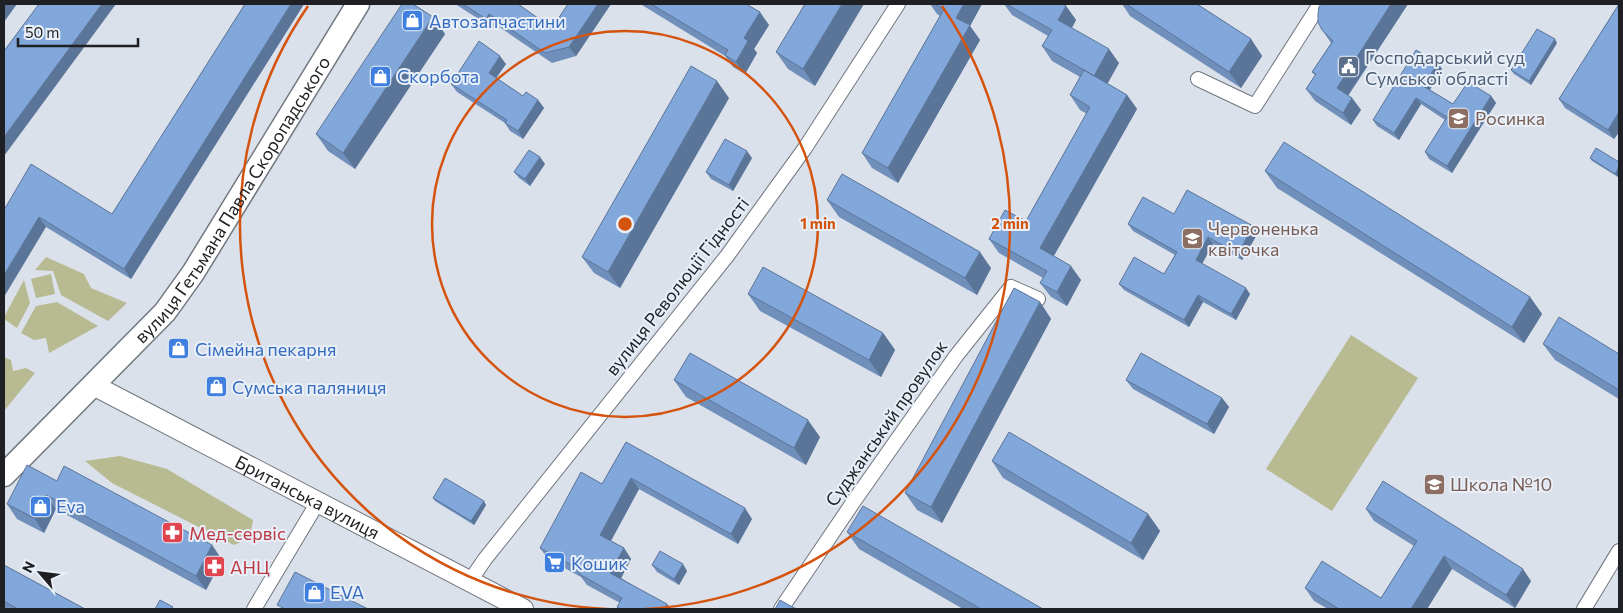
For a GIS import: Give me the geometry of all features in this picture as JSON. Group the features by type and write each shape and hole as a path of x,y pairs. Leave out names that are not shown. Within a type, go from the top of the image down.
{"main road":[{"name":"вулиця Гетьмана Павла Скоропадського","path":"4,475 165,312 193,273 358,4"},
{"name":"Британська вулиця","path":"93,385 523,609"}],"street":[{"name":"вулиця Революції Гідності","path":"470,581 597,417 727,256 805,148 898,4"},
{"path":"1198,79 1254,106 1320,4"},
{"name":"Суджанський провулок","path":"781,609 956,356 1011,287 1038,299"},
{"path":"254,609 318,502"},
{"path":"1584,609 1619,551"}],"green space":[{"path":"46,257 84,274 91,288 127,303 108,321 61,295 53,271 35,270"},
{"path":"51,274 55,294 36,298 31,279"},
{"path":"24,280 30,303 17,328 4,319 4,317"},
{"path":"57,302 98,326 49,353 46,338 34,340 21,333 36,306"},
{"path":"1351,335 1418,378 1332,511 1266,469"},
{"path":"4,357 11,360 13,371 26,368 35,373 4,411"},
{"path":"120,456 167,469 253,520 250,538 234,545 112,483 85,461"}],"building":[{"path":"39,4 102,4 4,137 4,51"},
{"path":"245,4 291,4 124,269 39,217 4,275 4,210 31,164 112,214"},
{"path":"402,4 413,4 433,17 343,153 316,134"},
{"path":"463,4 518,4 552,28 568,4 598,4 569,47 545,53 489,14 486,19"},
{"path":"651,4 746,4 760,12 744,38 748,41 736,62 725,55 728,50"},
{"path":"805,4 842,4 803,69 776,52"},
{"path":"935,4 964,4 956,18 970,25 888,168 862,153 944,9"},
{"path":"1006,4 1063,4 1066,6 1058,20 1109,49 1094,76 1127,95 1040,248 1071,266 1057,292 1040,283 1047,271 989,239 1005,210 1026,221 1090,107 1070,95 1084,70 1042,46 1052,30"},
{"path":"1126,4 1197,4 1251,39 1229,72"},
{"name":"Господарський суд Сумської області","path":"1321,4 1391,4 1337,88 1352,98 1343,113 1306,89 1316,74 1312,72 1333,41 1322,30 1318,22"},
{"path":"1619,4 1619,112 1608,130 1559,99"},
{"path":"1537,29 1555,39 1529,81 1511,70"},
{"path":"479,41 500,56 489,73 523,96 526,92 538,100 518,131 505,123 507,120 451,84"},
{"path":"1416,50 1438,63 1423,86 1453,104 1468,82 1491,96 1447,166 1425,152 1447,117 1416,98 1394,133 1373,120"},
{"path":"691,66 717,81 608,272 582,257"},
{"path":"725,139 747,151 729,185 706,172"},
{"path":"1284,142 1530,297 1512,327 1265,171"},
{"path":"1596,148 1619,162 1619,167 1615,174 1590,158"},
{"path":"529,150 540,157 525,179 514,172"},
{"path":"842,174 980,252 965,278 827,200"},
{"path":"1187,190 1253,226 1238,254 1208,237 1196,260 1246,288 1231,314 1198,295 1184,320 1119,284 1134,257 1164,274 1177,252 1128,224 1143,197 1174,214"},
{"path":"763,267 883,333 869,360 748,294"},
{"path":"1014,288 1040,302 931,507 905,493"},
{"path":"1559,317 1619,354 1619,390 1543,344"},
{"path":"690,353 808,420 794,448 674,380"},
{"path":"1141,353 1222,398 1207,424 1126,380"},
{"path":"1009,432 1148,514 1131,543 992,461"},
{"path":"626,442 745,508 731,534 631,478 600,535 624,548 610,573 667,604 665,609 621,609 617,607 622,598 579,574 581,570 540,548 581,472 602,484"},
{"path":"27,465 57,481 64,466 212,545 196,576 46,495 34,518 7,504"},
{"path":"445,478 484,501 471,521 433,498"},
{"path":"1383,481 1523,569 1506,595 1444,556 1411,609 1339,609 1305,588 1322,561 1381,598 1417,541 1366,509"},
{"path":"863,506 1043,609 981,609 847,532"},
{"path":"660,551 683,564 674,579 652,565"},
{"path":"4,565 85,609 18,609 4,601"},
{"path":"295,572 368,609 285,609 277,605"},
{"path":"160,600 173,607 171,609 155,609"},
{"path":"780,600 796,609 775,609"}],"place":[{"name":"Автозапчастини","path":"413,21"},
{"name":"Господарський суд Сумської області","path":"1349,67"},
{"name":"Скорбота","path":"381,76"},
{"name":"Росинка","path":"1459,118"},
{"name":"Червоненька квіточка","path":"1192,238"},
{"name":"Сімейна пекарня","path":"179,349"},
{"name":"Сумська паляниця","path":"216,387"},
{"name":"Школа №10","path":"1434,484"},
{"name":"Eva","path":"40,506"},
{"name":"Мед-сервіс","path":"173,533"},
{"name":"Кошик","path":"555,563"},
{"name":"АНЦ","path":"214,567"},
{"name":"EVA","path":"314,592"}]}
